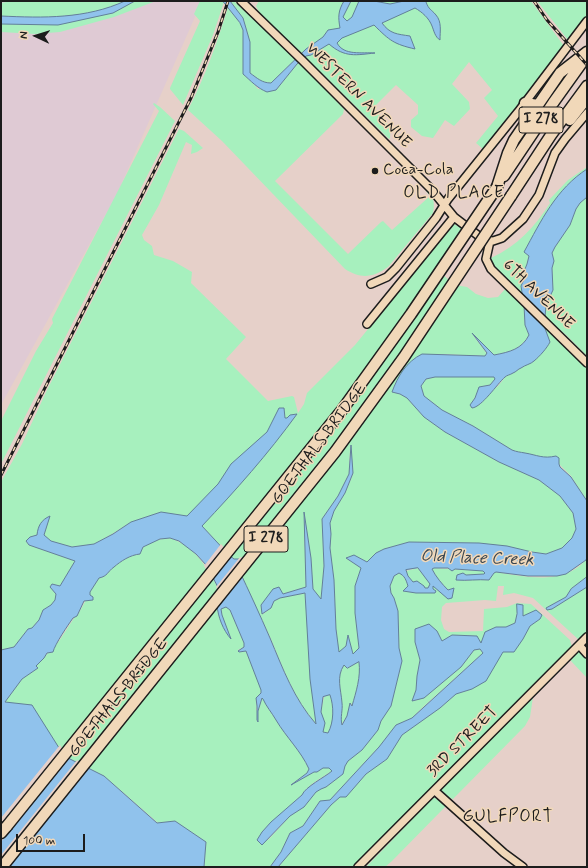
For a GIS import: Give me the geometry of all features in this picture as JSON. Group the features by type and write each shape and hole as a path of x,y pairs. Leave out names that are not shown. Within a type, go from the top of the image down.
{"highway":[{"path":"497,187 512,144 538,104 560,74 587,52"},
{"name":"I 278","path":"497,187 587,55"},
{"name":"I 278","path":"547,142 587,86"},
{"path":"547,142 557,136 587,98"},
{"path":"525,103 538,104"},
{"name":"GOETHALS BRIDGE","path":"2,867 293,506 341,444 400,362 547,142"},
{"name":"GOETHALS BRIDGE","path":"1,833 342,410 415,310 497,187"}],"street":[{"name":"WESTERN AVENUE","path":"241,1 303,60 432,190 454,216 481,238 490,241"},
{"path":"371,284 387,277 393,272 587,21"},
{"path":"490,241 506,236 527,215 541,190 555,153 587,113"},
{"path":"367,324 454,216"},
{"name":"6TH AVENUE","path":"490,241 486,259 491,269 587,363"},
{"name":"3RD STREET","path":"358,867 587,637"},
{"path":"579,645 587,654"},
{"path":"435,791 504,853 523,867"}],"shaded area":[{"path":"1,1 202,1 117,194 1,405"}],"green space":[{"path":"12,1 125,1 95,11 64,16 1,16 1,3"},
{"path":"135,1 156,1 114,17 60,32 35,34 1,32 1,24 113,13"},
{"path":"200,1 224,2 213,35 183,105 170,88 200,21 194,14"},
{"path":"230,1 234,1 287,50 295,60 271,83 262,82 250,73 250,42 243,19"},
{"path":"259,1 531,1 564,46 483,149 476,143 498,116 484,98 492,90 469,62 452,84 469,102 470,109 454,126 445,120 433,138 422,136 411,127 411,120 418,114 418,105 396,85 373,108 388,125 390,133 389,139 305,57 304,51 302,53 300,52 260,14 256,6"},
{"path":"537,1 587,1 587,18 568,40"},
{"path":"228,7 240,23 243,30 243,74 258,89 276,90 297,64 300,63 344,109 343,114 275,181 348,254 381,222 383,221 392,230 430,196 426,189 431,194 434,203 433,213 388,267 382,271 372,275 361,276 345,269 222,141 188,110 210,60"},
{"path":"154,103 175,121 1,464 1,421 36,351 53,323 52,319 159,111 153,104"},
{"path":"179,129 184,131 203,148 191,154 192,145 186,142 159,205 142,235 144,240 152,246 154,255 173,261 192,272 191,283 246,337 226,359 268,401 292,396 294,397 298,413 304,404 307,393 355,345 454,224 464,230 437,270 455,285 467,287 476,294 488,298 498,297 506,288 524,305 525,325 529,335 519,347 505,353 494,355 473,335 487,354 485,356 439,354 397,380 392,392 407,398 424,417 445,432 499,462 539,480 560,496 573,513 576,529 572,538 562,548 546,554 479,543 409,542 384,549 376,553 367,562 358,557 346,558 361,568 355,586 355,613 359,649 353,655 348,636 346,646 339,653 336,629 334,580 330,548 330,523 334,511 345,493 353,474 350,449 349,474 338,496 322,519 324,566 321,600 313,589 311,558 304,516 306,587 282,594 261,606 263,614 271,608 274,601 280,598 305,593 317,725 295,694 234,559 202,526 161,512 131,522 94,544 72,547 51,541 44,535 49,516 37,535 30,537 26,541 29,545 75,561 60,586 52,584 50,587 56,594 55,600 51,605 43,610 39,620 32,628 28,629 14,647 1,650 1,482 22,444 47,390"},
{"path":"587,167 587,169 576,177 558,196 525,252 529,256 525,269 526,275 521,286 523,296 493,265 491,258 509,248 525,235 544,212 550,203 549,200 568,180"},
{"path":"587,197 587,356 545,317 546,305 553,290 552,268 554,261 552,253 570,225 576,209"},
{"path":"543,323 587,367 587,501 571,476 559,464 559,461 512,450 473,426 442,410 424,396 421,386 426,379 435,377 496,378 490,385 486,385 479,391 472,402 479,405 506,376 524,366 550,342"},
{"path":"170,538 189,548 203,562 224,599 217,605 230,637 221,609 226,606 230,610 244,643 244,647 238,650 239,652 246,651 262,690 256,701 256,710 258,711 262,698 264,699 309,769 307,773 292,784 323,768 329,768 332,771 304,791 302,795 262,832 268,840 290,816 304,807 316,792 326,787 343,774 348,761 362,750 378,730 381,721 391,706 402,661 399,648 398,611 390,586 394,576 399,573 405,578 408,586 404,591 416,593 435,593 430,584 428,588 424,588 414,583 409,578 406,571 418,568 429,582 441,593 452,595 453,588 448,590 435,575 432,569 483,571 485,573 465,575 466,581 471,579 489,580 496,572 520,576 545,577 568,573 578,567 587,558 587,577 571,589 566,597 546,608 552,609 587,587 587,633 579,640 533,598 514,593 503,595 504,586 498,586 496,601 485,600 446,603 442,607 441,620 444,629 449,632 483,631 484,609 507,607 517,603 531,604 570,640 572,647 353,867 278,867 331,805 340,797 346,796 366,774 387,759 402,735 440,708 456,694 472,689 503,652 523,639 530,626 540,619 523,616 523,607 517,614 515,623 506,627 496,627 481,644 477,636 452,635 442,641 437,631 415,642 420,660 413,701 424,698 461,667 474,650 480,649 483,653 412,718 396,725 379,747 330,800 320,801 303,826 290,833 281,852 270,867 204,867 206,842 175,821 158,823 104,776 68,758 5,702 22,679 38,668 36,666 59,641 90,595 90,592 99,578 106,575 126,559 140,554 141,550 148,544 157,540"},
{"path":"579,651 587,657 587,678 571,661 571,659"},
{"path":"359,662 359,679 354,701 352,706 351,703 347,716 341,725 342,706 340,674 344,665 347,668"},
{"path":"330,694 333,714 329,733 323,732 321,712 324,697"},
{"path":"533,697 530,717 525,726 453,799 441,792 442,789"},
{"path":"433,798 436,798 445,804 445,807 385,867 366,867"}],"water":[{"path":"125,1 135,1 113,13 58,25 1,24 1,16 64,16 95,11"},
{"path":"223,1 230,1 243,18 250,42 250,73 260,80 268,83 271,83 306,49 323,37 328,30 340,28 339,14 344,1 351,1 343,17 347,21 352,17 359,1 374,1 390,4 404,1 427,1 428,7 436,15 439,21 440,40 436,36 431,23 423,13 415,8 382,23 391,31 410,36 415,49 393,41 384,35 374,25 342,38 337,43 344,50 349,52 375,53 356,55 346,54 340,52 329,44 311,55 306,56 297,64 276,90 267,92 243,74 243,30 240,23"},
{"name":"Old Place Creek","path":"587,169 587,197 576,209 570,225 552,253 554,261 552,268 553,290 546,305 543,323 550,342 545,349 533,362 506,376 485,400 476,407 472,408 470,405 475,398 479,387 490,385 495,379 494,377 435,377 426,379 421,386 424,396 442,410 473,426 512,450 547,457 556,456 559,458 560,467 571,477 587,501 586,560 566,574 557,576 528,576 496,572 489,580 456,580 457,575 463,573 466,575 484,574 485,573 483,571 455,569 452,571 448,568 434,568 432,569 435,575 448,590 454,588 452,598 448,599 433,586 433,589 436,591 435,593 403,591 408,586 405,578 399,573 394,576 390,586 398,611 399,648 402,661 391,706 381,721 378,730 362,750 348,761 343,774 326,787 316,792 304,807 290,816 262,845 257,840 271,822 307,789 332,771 329,768 323,768 291,785 307,773 309,769 302,756 262,698 258,711 258,722 256,698 261,693 261,690 246,651 238,651 244,647 244,643 230,610 226,607 221,609 231,639 221,623 217,605 224,599 207,566 196,554 179,541 170,538 160,539 143,547 140,554 126,559 106,575 99,578 90,592 93,600 84,601 77,616 73,618 68,625 53,652 47,653 36,666 38,668 22,679 5,702 32,705 61,751 68,758 104,776 157,823 175,821 206,842 204,867 1,867 1,650 14,647 28,629 32,628 39,620 43,610 51,605 55,600 56,594 50,587 52,584 60,586 75,561 29,545 26,541 30,537 37,535 40,524 44,519 50,516 44,535 51,541 72,547 94,544 131,522 161,512 187,516 218,484 231,464 267,432 279,408 284,408 285,418 290,415 297,414 251,472 202,526 229,555 234,559 242,559 238,568 284,672 301,704 316,724 310,679 305,593 280,598 274,601 271,608 262,614 261,605 273,589 279,587 283,594 306,587 304,512 311,558 313,589 321,599 324,566 322,519 338,496 349,474 351,445 353,473 345,493 334,511 330,523 330,548 334,580 336,629 339,652 346,646 348,635 353,654 359,648 355,613 355,586 361,568 346,558 354,555 367,562 376,553 384,549 409,542 479,543 507,546 546,554 562,548 572,538 576,529 573,513 560,496 539,480 499,462 445,432 424,417 407,398 392,392 403,370 411,361 422,354 485,356 487,353 472,333 494,355 505,353 523,344 529,335 525,325 521,286 526,275 525,269 529,256 524,252 550,206 566,186","holes":["418,568 430,584 428,588 425,588 417,581 413,582 408,576 406,570","359,662 359,679 355,695 352,706 350,703 347,716 342,725 340,674 344,665 347,668","330,695 332,704 333,714 328,733 323,732 325,723 321,712 323,697"]},
{"path":"587,577 587,587 552,609 547,610 546,608 566,597 571,589"},
{"path":"517,604 523,605 523,616 536,610 542,615 540,619 530,626 514,652 503,652 486,681 472,689 456,694 440,708 402,735 387,759 366,774 346,797 340,797 331,805 278,867 270,867 281,852 290,833 303,826 320,801 330,800 379,747 396,725 412,718 483,653 480,649 474,650 461,667 424,698 412,701 416,690 420,660 415,642 415,629 429,624 437,631 442,641 452,635 477,636 481,643 485,632 496,627 506,627 515,623"}],"pier":[{"path":"221,544 232,555 212,580 204,566"},
{"path":"240,557 244,558 222,599 216,587"},
{"path":"60,745 70,757 1,842 1,818"},
{"path":"77,760 89,766 1,867 1,855"}],"railway":[{"path":"1,475 191,98 218,32 228,1"},
{"path":"534,1 547,20 587,65"}],"place":[{"name":"Coca-Cola","path":"375,171"}],"district":[{"name":"OLD PLACE","path":"454,193"},
{"name":"GULFPORT","path":"508,817"}]}
